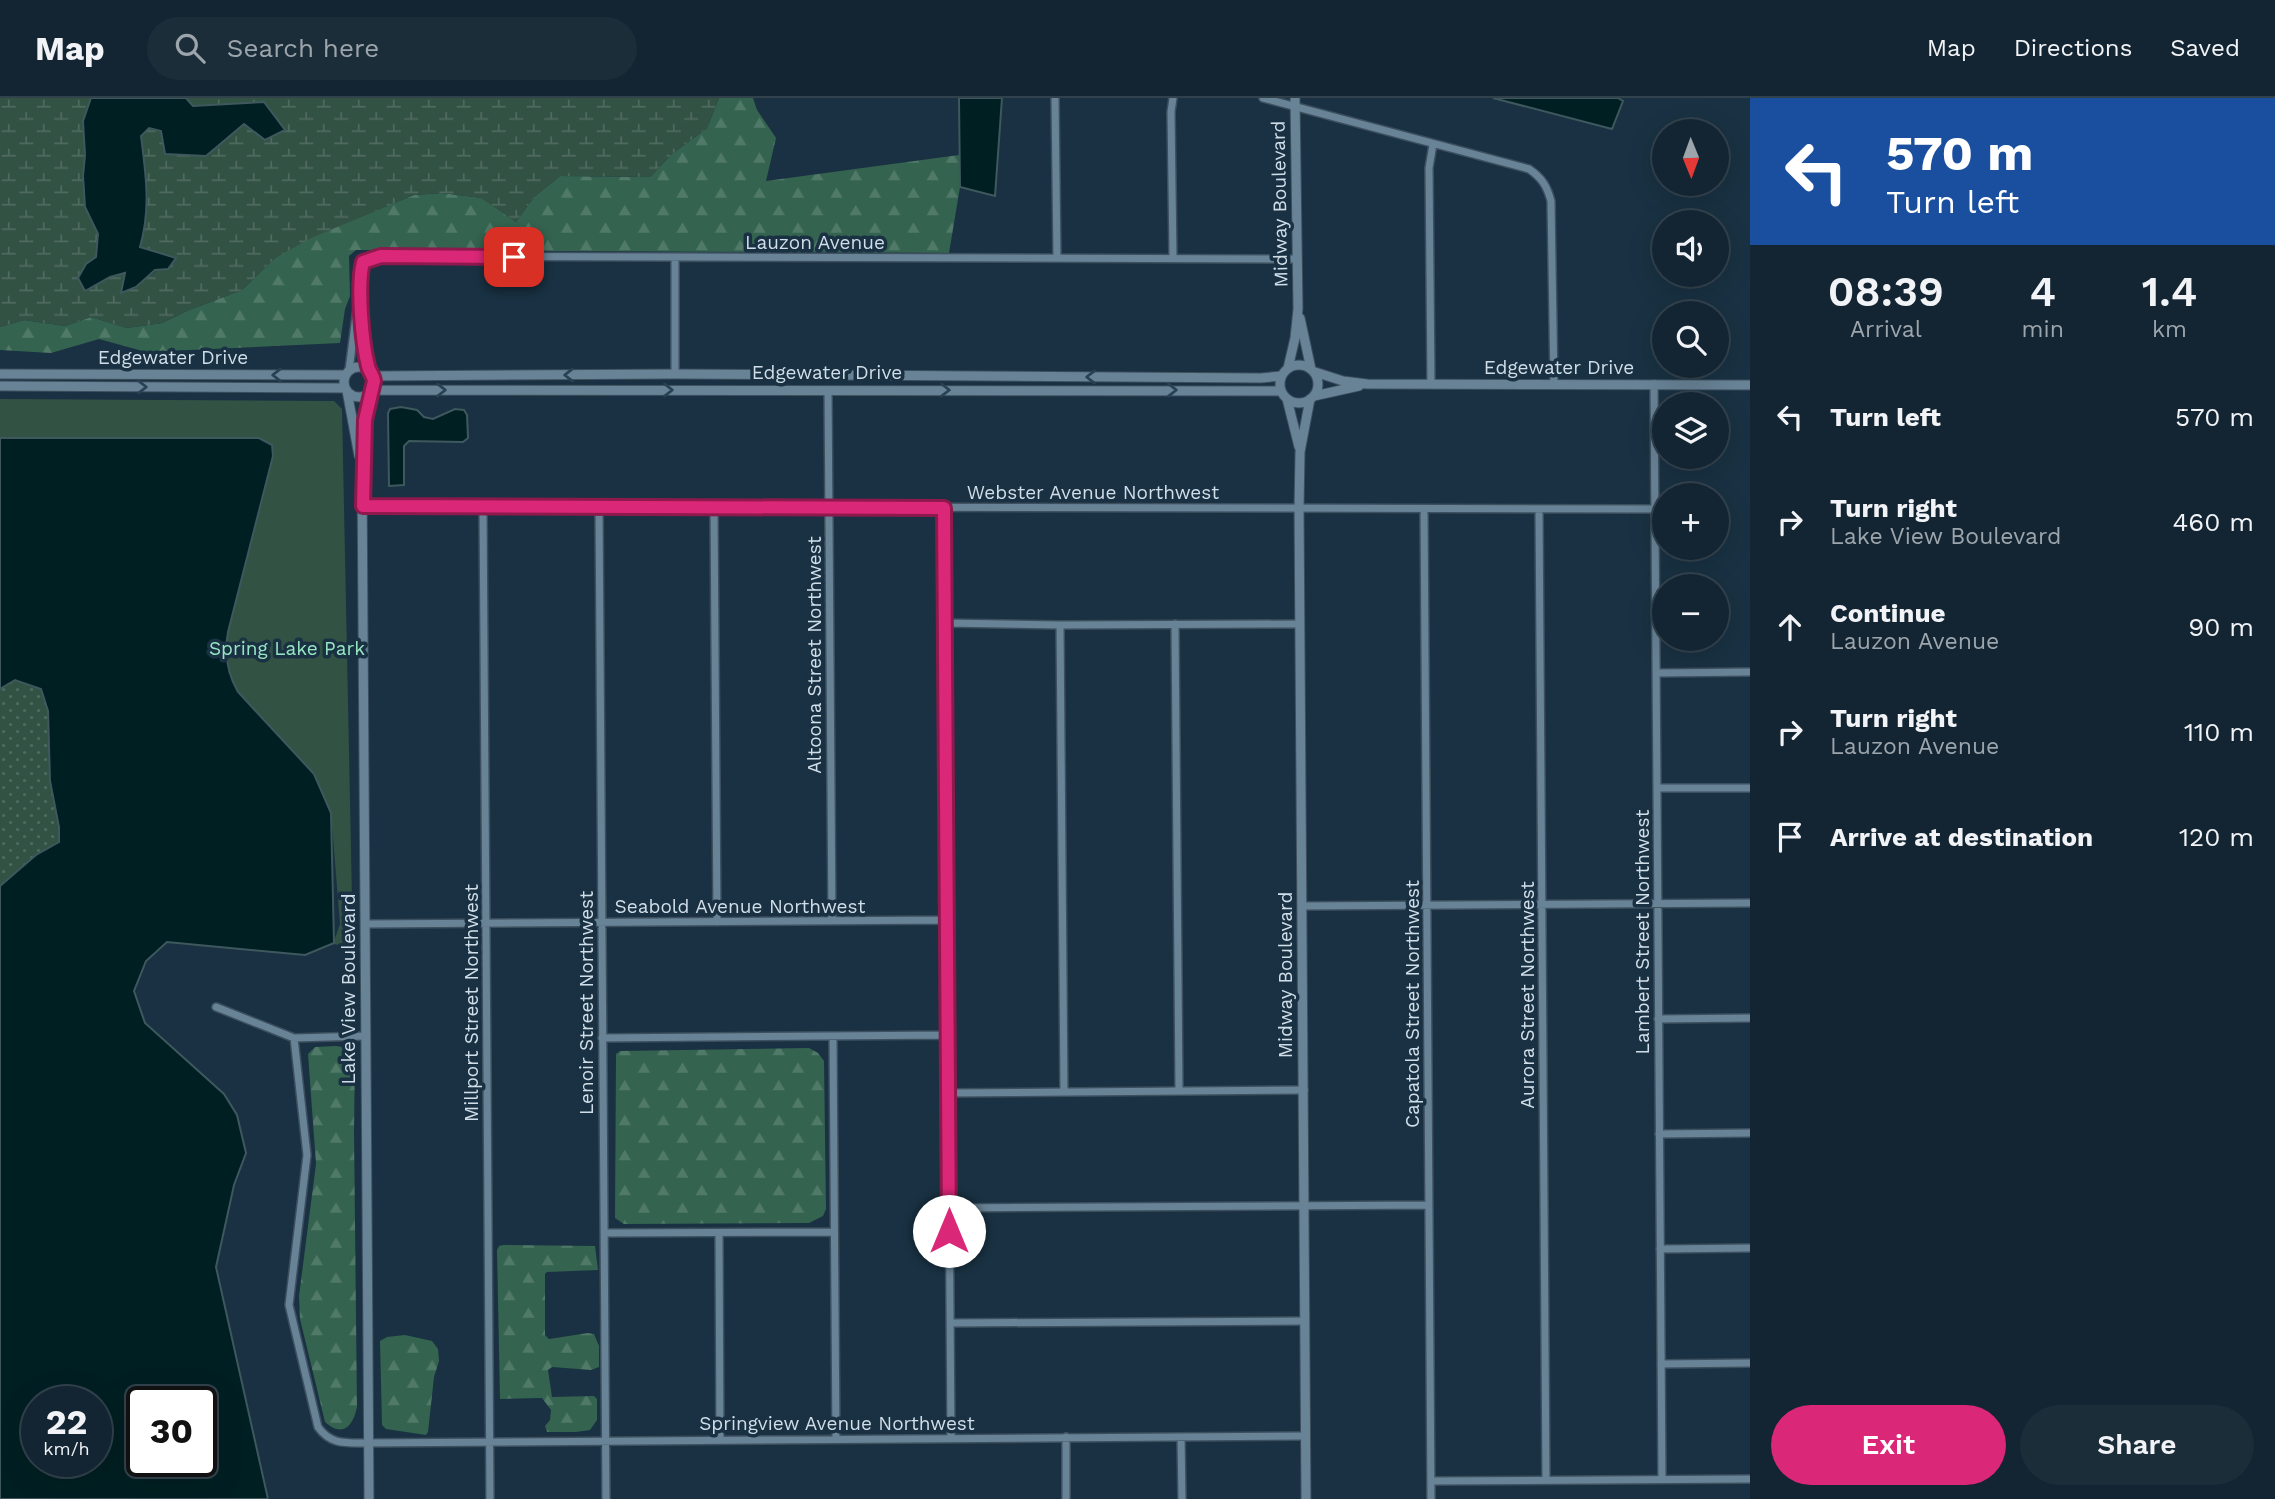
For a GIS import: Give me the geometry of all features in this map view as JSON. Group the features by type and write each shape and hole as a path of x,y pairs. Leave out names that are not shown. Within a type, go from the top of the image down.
{"street":[{"path":"1055,98 1057,258"},
{"path":"1173,98 1173,258"},
{"path":"1263,98 1295,102 1433,144 1529,169 1540,177 1548,188 1551,201 1554,384"},
{"name":"Midway Boulevard","path":"1295,102 1298,309 1313,371"},
{"path":"1431,384 1429,168 1433,144"},
{"name":"Lauzon Avenue","path":"347,372 363,262 381,256 1297,259"},
{"path":"675,257 675,374"},
{"name":"Lauzon Avenue","path":"360,290 371,373"},
{"name":"Midway Boulevard","path":"1284,372 1298,309"},
{"path":"1297,365 1313,371 1318,382 1312,398 1296,403 1284,395 1284,372 1297,365"},
{"path":"360,367 371,373 371,391 359,397 346,390 347,372 360,367"},
{"name":"Edgewater Drive","path":"1313,371 1343,381 1367,384 1750,385"},
{"name":"Edgewater Drive","path":"0,374 347,372"},
{"name":"Edgewater Drive","path":"371,373 1261,378 1284,372"},
{"path":"12,386 16,381 25,379 98,379 105,374"},
{"name":"Edgewater Drive","path":"1312,398 1367,384"},
{"name":"Lambert Street Northwest","path":"1654,384 1655,483"},
{"name":"Edgewater Drive","path":"0,386 346,390"},
{"name":"Lake View Boulevard","path":"346,390 362,478"},
{"name":"Edgewater Drive","path":"371,391 828,390 1284,395"},
{"name":"Altoona Street Northwest","path":"828,390 832,921"},
{"name":"Lake View Boulevard","path":"369,1499 362,478 365,420 371,391"},
{"name":"Midway Boulevard","path":"1284,395 1300,452"},
{"name":"Midway Boulevard","path":"1306,1499 1299,508 1300,452 1312,398"},
{"name":"Webster Avenue Northwest","path":"363,506 1652,509"},
{"name":"Millport Street Northwest","path":"484,506 491,1499"},
{"name":"Lenoir Street Northwest","path":"599,507 606,1499"},
{"path":"714,507 717,922"},
{"path":"944,508 951,1438"},
{"name":"Capatola Street Northwest","path":"1424,509 1431,1499"},
{"name":"Aurora Street Northwest","path":"1539,509 1546,1480"},
{"name":"Lambert Street Northwest","path":"1655,560 1661,1479"},
{"path":"945,623 1300,624"},
{"path":"1175,624 1179,1091"},
{"path":"1060,625 1064,1092"},
{"path":"1656,673 1750,672"},
{"path":"1657,788 1750,788"},
{"path":"1302,906 1750,903"},
{"name":"Seabold Avenue Northwest","path":"365,924 947,920"},
{"path":"216,1007 294,1038 366,1036"},
{"path":"1658,1018 1750,1018"},
{"path":"602,1038 948,1035"},
{"path":"833,1036 836,1439"},
{"name":"Springview Avenue Northwest","path":"294,1038 307,1155 289,1294 291,1315 318,1427 324,1436 333,1441 369,1443 1306,1436"},
{"path":"948,1093 1304,1090"},
{"path":"1659,1134 1750,1133"},
{"path":"949,1208 1429,1205"},
{"path":"604,1233 834,1232"},
{"path":"719,1233 720,1440"},
{"path":"1660,1249 1750,1248"},
{"path":"950,1323 1305,1321"},
{"path":"1661,1364 1750,1363"},
{"path":"1066,1437 1066,1499"},
{"path":"1181,1437 1182,1499"},
{"path":"1431,1481 1750,1479"}],"green space":[{"path":"0,98 91,98 83,121 83,176 91,221 98,234 96,257 86,264 86,291 110,277 125,273 122,292 143,281 175,257 140,248 146,206 141,136 149,128 161,131 165,154 206,156 244,124 264,102 192,106 186,98 719,98 707,128 672,154 650,177 560,176 534,197 516,222 481,198 442,193 414,195 311,238 275,258 242,290 162,323 127,328 91,317 65,326 24,320 0,327"},
{"path":"719,98 753,98 757,110 776,138 766,181 959,155 960,187 949,253 356,250 349,256 350,296 345,309 340,343 146,352 99,339 51,353 0,350 0,327 24,320 65,326 91,317 127,328 162,323 242,290 275,258 311,237 414,195 442,193 482,198 516,222 534,197 560,176 650,177 672,154 707,128"},
{"name":"Spring Lake Park","path":"0,399 334,401 342,409 353,947 333,944 340,924 331,813 314,774 238,692 228,663 228,632 273,456 259,438 0,438"},
{"path":"15,680 41,688 48,711 50,781 59,827 59,843 36,855 0,886 0,689"},
{"path":"315,1047 350,1048 354,1051 355,1058 357,1407 353,1420 342,1429 331,1427 325,1422 300,1319 299,1296 316,1164 308,1054"},
{"path":"809,1048 818,1053 824,1061 826,1209 823,1216 809,1223 624,1224 615,1218 616,1054 620,1051"},
{"path":"503,1245 595,1246 598,1270 545,1274 545,1335 549,1339 594,1334 599,1346 599,1367 591,1370 552,1367 548,1370 552,1397 594,1396 597,1399 597,1420 590,1430 547,1432 545,1426 550,1420 551,1410 542,1398 500,1399 497,1250"},
{"path":"405,1335 432,1341 438,1349 439,1361 434,1377 426,1435 386,1429 382,1425 380,1341 387,1337"}],"shaded area":[{"path":"91,98 186,98 193,106 264,102 285,130 265,140 244,124 206,156 165,154 161,131 149,128 141,136 146,178 146,219 140,247 176,258 168,269 155,270 136,287 121,293 125,273 110,277 85,291 78,278 86,264 96,257 98,234 85,207 83,176 83,121"},
{"path":"959,98 1002,98 995,196 960,187"},
{"path":"1493,98 1618,98 1623,101 1612,129"},
{"path":"401,407 417,410 424,417 433,419 455,409 464,410 467,415 468,438 463,442 409,441 404,446 404,485 389,486 388,413 390,409"},
{"path":"0,438 259,438 272,445 273,456 228,632 227,663 238,692 314,774 331,813 334,943 305,955 167,942 146,961 134,991 145,1023 224,1094 237,1115 246,1153 234,1185 216,1267 268,1499 0,1499 0,886 36,855 59,842 59,827 50,781 48,711 41,689 15,680 0,689"}],"route":[{"path":"514,257 381,256 363,262 360,290 368,370 374,376 374,385 365,420 363,506 944,508 949,1231"}]}
